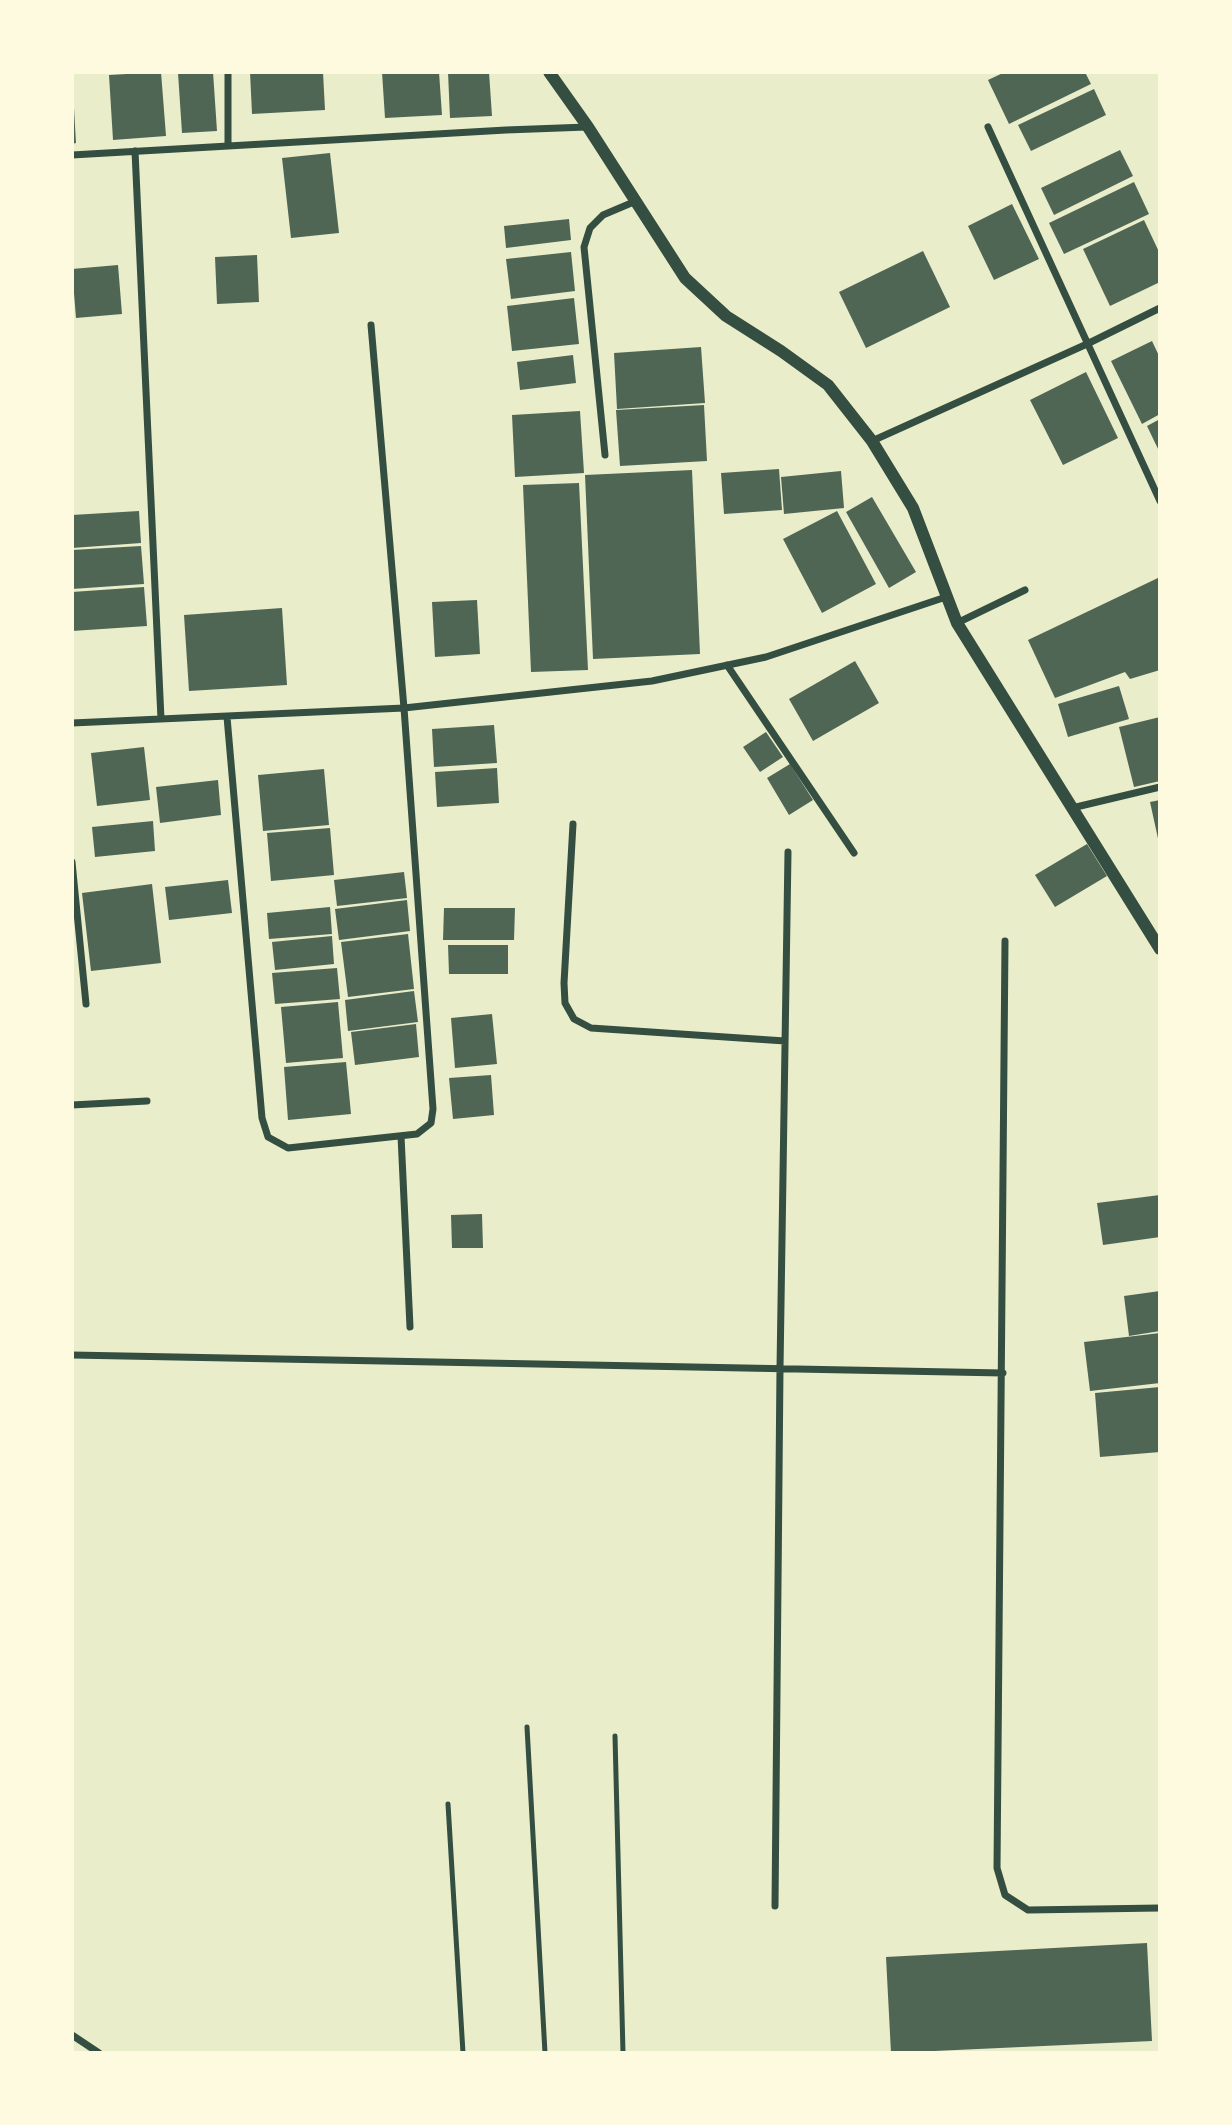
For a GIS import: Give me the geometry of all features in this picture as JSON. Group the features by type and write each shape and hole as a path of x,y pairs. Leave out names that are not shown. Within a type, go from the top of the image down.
{"street":[{"path":"228,72 229,146"},
{"path":"549,72 637,201 685,278 726,316 828,385 872,442 913,508 957,623 1160,949"},
{"path":"72,155 588,127"},
{"path":"988,127 1160,501"},
{"path":"135,151 161,719"},
{"path":"604,455 584,247 590,229 603,215 637,201"},
{"path":"872,442 1087,344 1160,307"},
{"path":"228,717 262,1118 268,1137 288,1148 417,1134 431,1123 433,1109 404,708 371,325"},
{"path":"957,623 1025,590"},
{"path":"72,723 404,708 652,681 766,657 946,597"},
{"path":"727,665 854,853"},
{"path":"1072,808 1160,788"},
{"path":"573,824 564,983 565,1003 573,1019 591,1028 785,1041"},
{"path":"775,1906 788,852"},
{"path":"72,862 86,1004"},
{"path":"1005,941 997,1868 1005,1895 1028,1910 1160,1908"},
{"path":"72,1105 147,1101"},
{"path":"401,1136 410,1327"},
{"path":"72,1355 1003,1373"},
{"path":"72,2035 99,2053"}],"lane":[{"path":"527,1727 545,2053"},
{"path":"615,1736 623,2053"},
{"path":"448,1804 463,2053"}],"building":[{"path":"161,72 166,136 113,140 109,75"},
{"path":"213,72 217,131 182,133 178,73"},
{"path":"250,72 323,72 325,110 252,114"},
{"path":"382,72 439,72 442,115 385,118"},
{"path":"448,72 489,72 492,116 450,118"},
{"path":"1005,72 1085,72 1091,84 1009,124 988,80"},
{"path":"1094,89 1106,115 1031,151 1018,125"},
{"path":"72,108 76,143 72,144"},
{"path":"1120,150 1133,176 1054,215 1041,188"},
{"path":"330,153 339,233 291,238 282,158"},
{"path":"1134,182 1149,214 1064,254 1049,223"},
{"path":"1012,204 1039,259 994,280 968,226"},
{"path":"569,219 571,240 506,248 504,226"},
{"path":"1144,220 1160,254 1160,282 1110,306 1083,249"},
{"path":"923,251 950,307 866,348 839,292"},
{"path":"571,252 575,291 511,299 506,259"},
{"path":"257,255 259,302 217,304 215,257"},
{"path":"118,265 122,314 76,318 72,269"},
{"path":"574,298 579,344 512,351 507,306"},
{"path":"1152,341 1160,358 1160,414 1142,424 1111,361"},
{"path":"701,347 705,403 617,409 614,353"},
{"path":"573,355 576,383 520,390 517,362"},
{"path":"1086,372 1118,438 1063,465 1030,400"},
{"path":"704,405 707,461 620,466 616,410"},
{"path":"580,411 584,473 515,477 512,415"},
{"path":"1160,419 1160,453 1147,426"},
{"path":"779,469 782,510 724,514 721,473"},
{"path":"692,470 700,654 593,659 585,475"},
{"path":"841,471 844,508 784,514 781,477"},
{"path":"579,483 588,670 531,672 523,485"},
{"path":"872,497 916,572 889,588 846,512"},
{"path":"139,511 141,543 72,548 72,515"},
{"path":"837,511 876,584 822,613 783,539"},
{"path":"141,546 144,584 72,589 72,550"},
{"path":"1160,577 1160,670 1130,679 1125,672 1055,698 1028,640"},
{"path":"144,587 147,626 72,631 72,592"},
{"path":"477,600 480,654 435,657 432,602"},
{"path":"282,608 287,685 189,691 184,615"},
{"path":"855,661 879,703 813,741 789,699"},
{"path":"1119,686 1129,719 1068,737 1058,704"},
{"path":"1160,717 1160,781 1134,787 1119,727"},
{"path":"494,725 497,763 434,767 432,729"},
{"path":"766,732 783,757 760,772 743,747"},
{"path":"144,747 150,800 97,806 91,753"},
{"path":"790,764 813,800 789,815 767,778"},
{"path":"497,768 499,803 437,807 435,772"},
{"path":"324,769 329,825 263,831 258,775"},
{"path":"218,780 221,815 160,823 156,787"},
{"path":"1160,800 1160,843 1159,843 1150,802"},
{"path":"153,821 155,851 95,857 92,827"},
{"path":"330,828 334,875 271,881 267,833"},
{"path":"1087,844 1107,876 1055,907 1035,875"},
{"path":"404,872 407,898 337,906 334,880"},
{"path":"228,880 232,913 169,920 165,887"},
{"path":"152,884 161,963 91,971 82,893"},
{"path":"407,900 410,931 339,940 335,909"},
{"path":"330,907 332,934 269,939 267,913"},
{"path":"444,908 515,908 514,940 443,940"},
{"path":"408,934 414,989 348,997 341,942"},
{"path":"332,936 334,964 275,970 272,942"},
{"path":"448,945 508,945 508,974 449,974"},
{"path":"337,968 340,999 275,1004 272,973"},
{"path":"414,991 418,1022 348,1031 345,1000"},
{"path":"338,1002 343,1058 286,1063 281,1007"},
{"path":"492,1014 497,1064 455,1068 451,1018"},
{"path":"416,1024 419,1057 355,1065 351,1032"},
{"path":"346,1062 351,1114 288,1120 284,1067"},
{"path":"491,1075 494,1115 453,1119 449,1078"},
{"path":"1160,1195 1160,1237 1103,1245 1097,1203"},
{"path":"482,1214 483,1248 452,1248 451,1215"},
{"path":"1160,1291 1160,1331 1129,1336 1124,1296"},
{"path":"1160,1333 1160,1383 1090,1391 1084,1342"},
{"path":"1160,1387 1160,1452 1100,1457 1095,1393"},
{"path":"1147,1943 1152,2041 891,2053 886,1957"}]}
